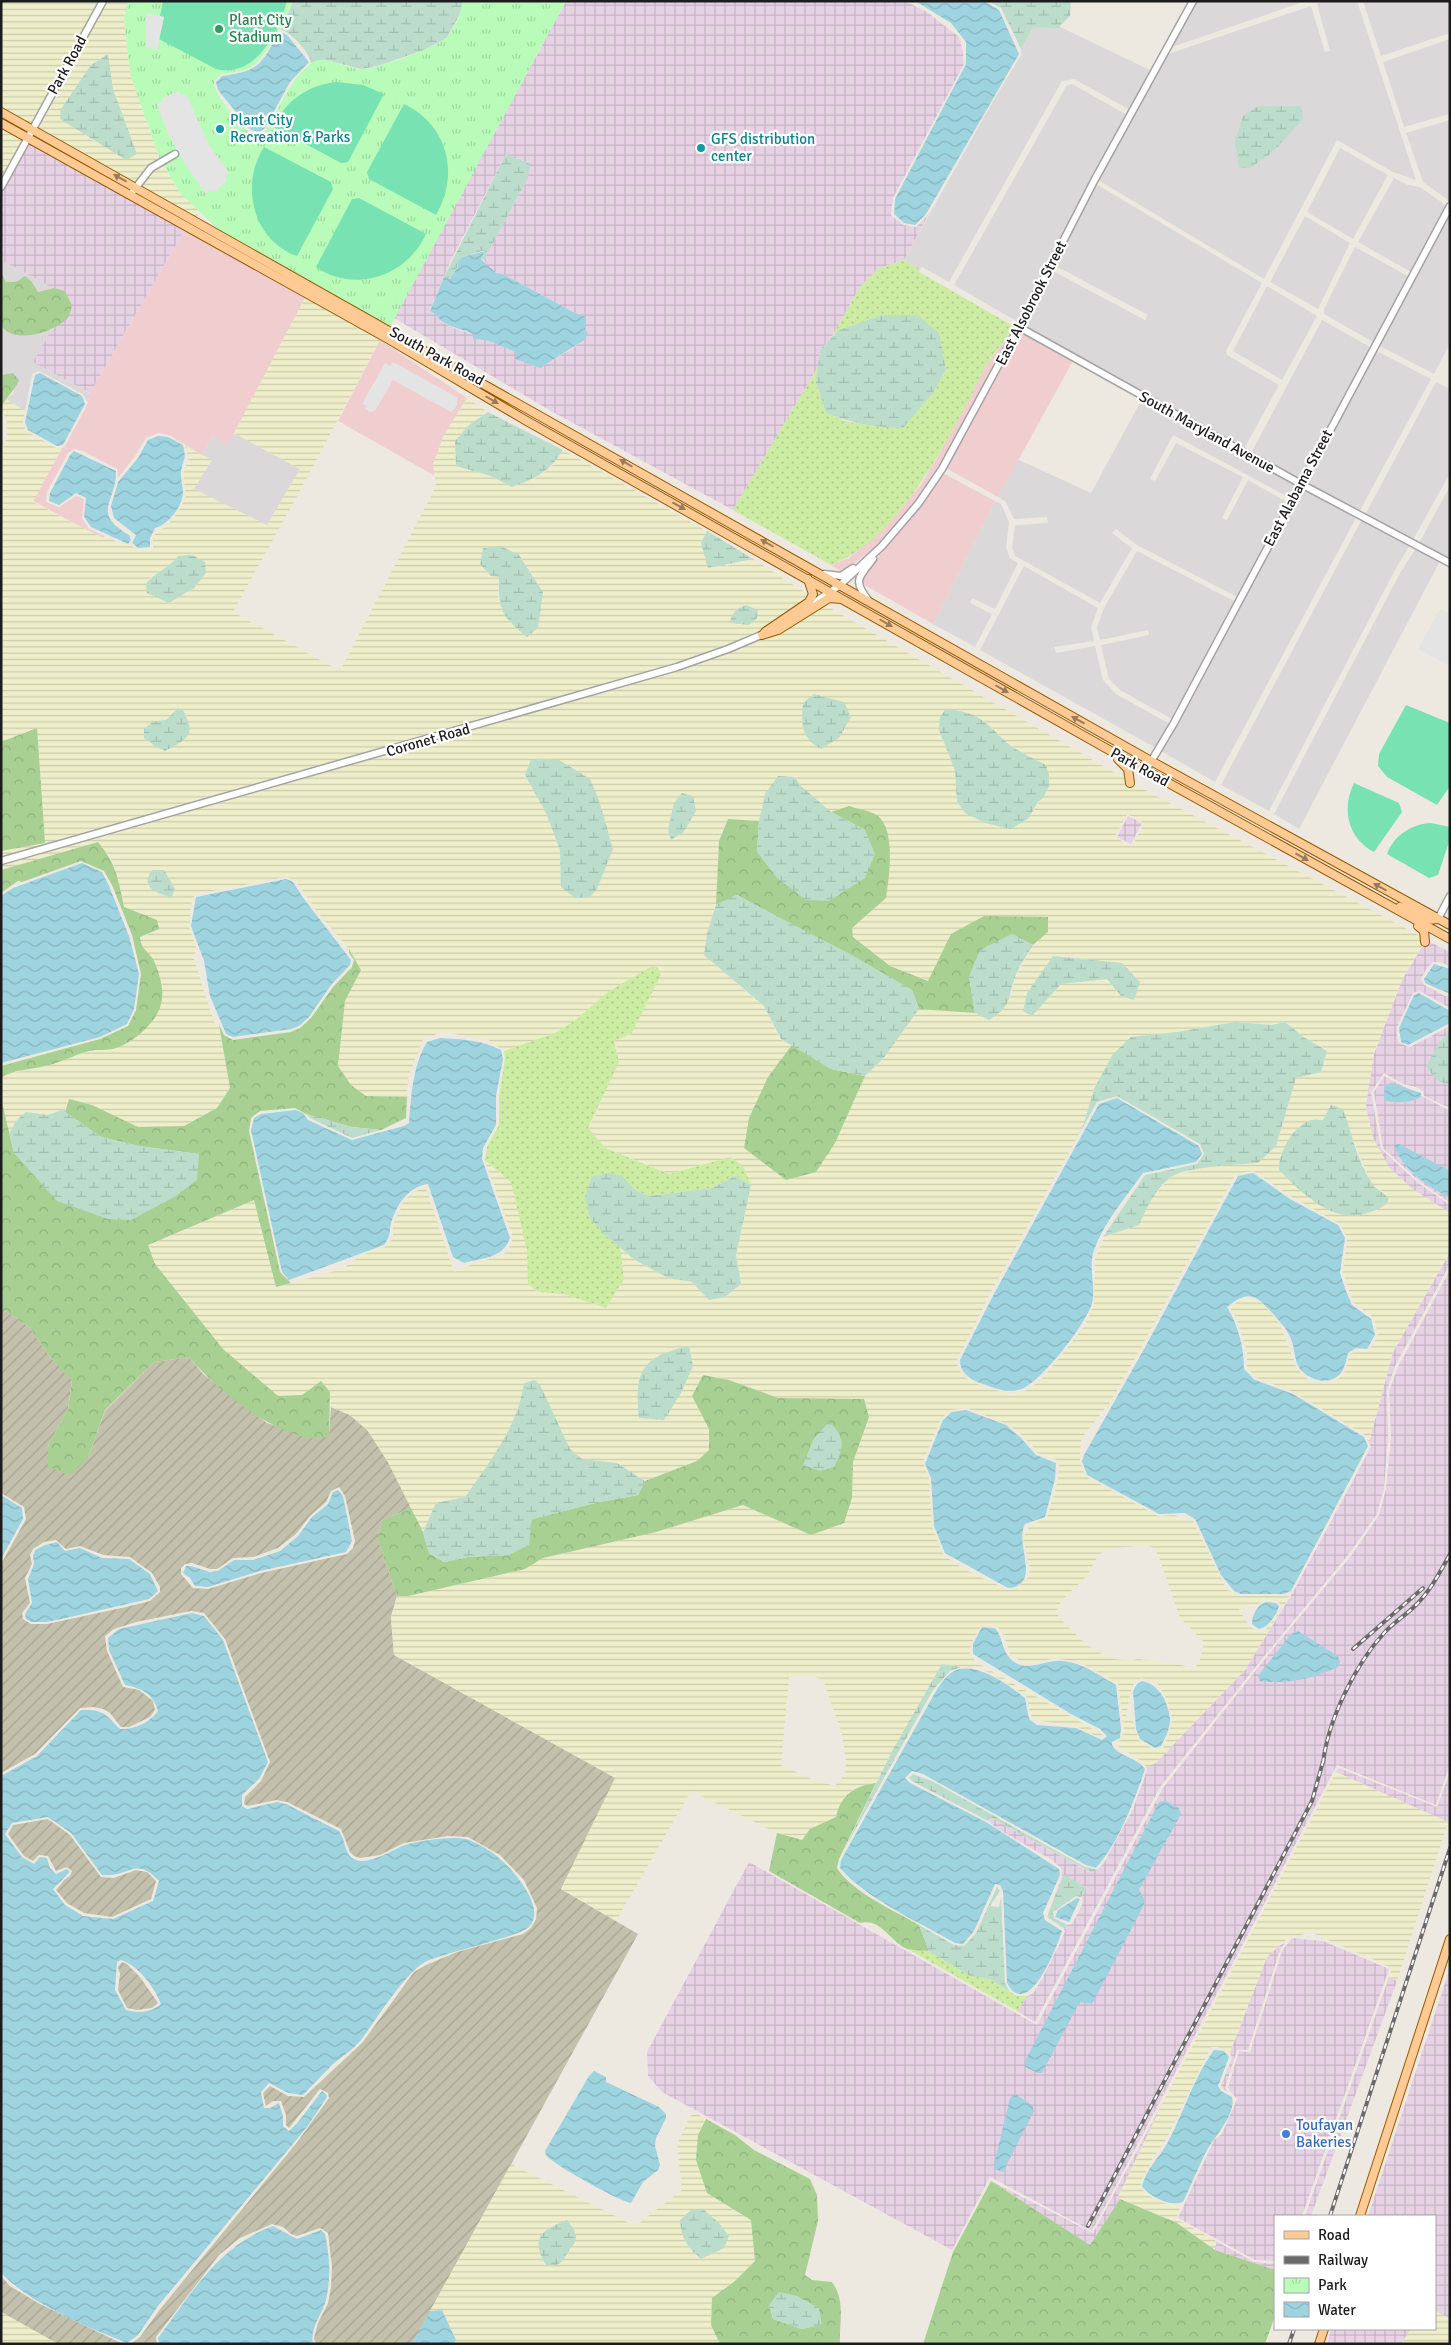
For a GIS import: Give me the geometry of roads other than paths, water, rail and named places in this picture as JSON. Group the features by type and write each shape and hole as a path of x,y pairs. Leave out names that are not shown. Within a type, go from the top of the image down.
{"main road":[{"path":"1,112 30,133"},
{"path":"1,117 30,133"},
{"path":"1,123 30,133"},
{"name":"South Park Road","path":"30,133 97,165 133,192 206,226 840,585"},
{"name":"South Park Road","path":"30,133 525,420 831,592"},
{"path":"210,239 224,240 314,290 319,290"},
{"path":"311,296 331,302 384,330 394,332"},
{"path":"390,340 406,342 427,351"},
{"path":"757,550 770,554 820,580 840,585"},
{"path":"760,636 809,602 813,594 813,588 806,578"},
{"name":"Park Road","path":"840,585 1265,824 1450,925"},
{"path":"831,592 842,592 852,596 918,630"},
{"name":"Park Road","path":"831,592 1109,750 1450,939"},
{"path":"760,636 778,630 829,598 844,599"},
{"path":"904,633 916,636 964,662 972,660"},
{"path":"1079,732 1091,735 1145,763 1152,761"},
{"path":"1109,750 1128,770 1130,783"},
{"path":"1190,795 1204,798 1258,826 1265,824"},
{"path":"1364,892 1384,898 1428,920 1438,919"},
{"path":"1364,892 1424,931 1425,942"},
{"path":"1432,930 1450,930"},
{"path":"1360,2215 1450,1939"},
{"path":"1319,2344 1324,2330"}],"street":[{"name":"Park Road","path":"1,188 103,1"},
{"name":"East Alsobrook Street","path":"840,585 882,546 918,504 942,469 1019,327 1094,180 1193,1"},
{"path":"133,192 151,168 175,154"},
{"name":"East Alabama Street","path":"1146,770 1450,206"},
{"name":"South Maryland Avenue","path":"1019,327 1301,484 1450,563"},
{"path":"819,573 841,576 882,546"},
{"path":"871,602 862,592 858,580 860,574 882,546"},
{"name":"Coronet Road","path":"1,861 684,665 760,636 840,585"},
{"path":"1438,919 1450,896"}],"water":[{"path":"915,1 984,1 999,10 1019,54 926,214 915,225 904,223 894,214 895,199 966,64 966,42 951,23"},
{"path":"281,32 287,35 309,62 290,82 265,128 261,131 255,131 249,128 218,90 216,82 222,76 236,74 253,68 263,59"},
{"path":"485,251 481,259 496,273 503,274 575,313 585,316 585,330 588,333 584,340 540,368 515,359 515,352 500,345 489,341 473,339 473,334 443,322 430,311 444,277 450,279 458,266 458,261 463,257"},
{"path":"40,373 82,396 85,404 63,445 57,446 28,430 25,422 35,375"},
{"path":"158,436 168,437 183,445 185,457 181,474 182,497 178,509 170,519 155,528 150,538 150,547 138,548 132,543 136,535 114,518 111,506 118,482 138,458 148,440"},
{"path":"74,451 116,471 108,513 117,527 129,535 131,540 128,544 91,527 84,517 86,498 76,493 59,505 49,501 50,493"},
{"path":"82,863 102,872 129,936 139,974 134,1009 127,1024 100,1037 1,1063 1,896 13,888"},
{"path":"286,879 293,882 351,960 350,965 331,985 309,1017 299,1026 291,1029 233,1037 226,1034 210,996 204,961 191,926 196,897"},
{"path":"1434,964 1450,969 1450,994 1425,983 1424,979"},
{"path":"1419,993 1450,1011 1450,1023 1408,1045 1401,1042 1399,1028 1414,995"},
{"path":"440,1038 479,1042 501,1050 503,1059 496,1096 496,1125 483,1148 482,1159 510,1238 507,1245 503,1250 478,1260 464,1263 453,1257 428,1184 409,1193 400,1203 393,1216 389,1236 384,1245 289,1280 282,1272 251,1130 254,1118 261,1114 296,1110 303,1113 308,1120 352,1140 404,1126 409,1123 414,1081 422,1051 427,1042"},
{"path":"1391,1083 1421,1093 1421,1097 1413,1101 1403,1102 1384,1100 1385,1085"},
{"path":"1117,1098 1199,1146 1202,1154 1196,1162 1143,1173 1109,1220 1094,1250 1092,1256 1093,1296 1088,1312 1063,1350 1042,1374 1032,1383 1016,1391 999,1390 975,1381 963,1371 960,1360 995,1292 1099,1104"},
{"path":"1399,1144 1450,1171 1450,1198 1425,1183 1409,1169 1394,1145"},
{"path":"1253,1173 1290,1199 1338,1225 1345,1238 1340,1273 1346,1291 1352,1305 1371,1319 1375,1335 1367,1349 1356,1348 1348,1353 1340,1374 1330,1380 1319,1380 1314,1379 1300,1369 1288,1332 1258,1299 1247,1296 1227,1307 1240,1336 1244,1369 1255,1380 1293,1394 1364,1437 1368,1446 1291,1591 1284,1594 1241,1594 1234,1591 1221,1575 1195,1519 1185,1513 1159,1514 1087,1475 1082,1461 1238,1176"},
{"path":"966,1410 1006,1425 1036,1455 1056,1463 1055,1479 1045,1517 1025,1524 1023,1542 1026,1572 1024,1580 1018,1585 1008,1588 945,1553 934,1526 931,1478 925,1464 943,1420 952,1412"},
{"path":"338,1490 343,1496 352,1541 346,1552 260,1571 208,1587 195,1586 190,1578 183,1573 186,1566 210,1572 218,1571 234,1560 253,1560 280,1551 298,1536 312,1517 328,1504 333,1492"},
{"path":"1,1495 22,1508 23,1519 1,1559"},
{"path":"57,1542 65,1551 80,1548 102,1558 129,1559 150,1574 158,1591 149,1599 46,1622 31,1622 26,1619 25,1614 32,1603 28,1579 34,1564 33,1556 35,1550"},
{"path":"1266,1602 1276,1603 1279,1606 1272,1620 1266,1626 1259,1629 1252,1624 1253,1617 1258,1608"},
{"path":"192,1613 204,1616 223,1640 268,1762 259,1779 242,1795 242,1806 247,1809 277,1802 286,1804 339,1831 349,1855 358,1861 371,1860 405,1845 419,1842 446,1838 469,1840 488,1849 504,1862 524,1886 534,1911 532,1923 523,1931 435,1958 417,1968 400,1986 358,2044 332,2065 303,2095 288,2093 269,2083 261,2092 264,2108 270,2108 279,2103 283,2116 283,2126 289,2131 322,2091 327,2097 307,2127 158,2306 138,2335 127,2343 60,2314 27,2294 1,2273 1,1776 37,1756 81,1710 95,1710 104,1714 120,1729 141,1725 158,1711 150,1696 136,1688 125,1685 109,1650 108,1638 119,1629","holes":["48,1817 71,1833 102,1875 119,1874 138,1868 151,1873 159,1881 153,1901 113,1919 83,1916 65,1905 53,1889 70,1872 67,1869 56,1874 50,1868 47,1858 40,1857 34,1864 22,1857 5,1834 12,1823","121,1960 140,1972 155,1991 161,2004 144,2012 126,2010 115,1990 117,1962"]},
{"path":"982,1627 995,1628 1008,1656 1020,1665 1027,1666 1056,1661 1070,1662 1091,1670 1116,1685 1121,1728 1120,1738 1112,1742 1112,1745 1119,1752 1142,1765 1145,1769 1119,1834 1096,1868 1086,1865 923,1774 912,1771 905,1778 910,1783 986,1822 1059,1869 1060,1875 1043,1913 1045,1920 1062,1931 1048,1965 1032,1988 1024,1994 1015,1993 1007,1983 1003,1891 1000,1885 995,1884 974,1931 963,1944 955,1943 878,1900 840,1868 841,1860 936,1691 951,1673 960,1669 979,1671 1010,1686 1025,1698 1029,1719 1037,1725 1076,1728 1102,1740 1107,1736 1100,1729 1071,1714 973,1654 973,1644"},
{"path":"1298,1631 1338,1656 1340,1662 1338,1667 1300,1680 1260,1681 1258,1676 1291,1634"},
{"path":"1142,1681 1158,1690 1168,1707 1170,1723 1167,1733 1161,1746 1155,1748 1140,1739 1136,1729 1133,1691 1137,1684"},
{"path":"1166,1801 1179,1808 1181,1814 1139,1890 1145,1900 1143,1907 1092,2004 1081,2002 1077,2007 1042,2073 1025,2067 1025,2061 1159,1802"},
{"path":"1077,1898 1080,1899 1069,1922 1055,1917 1058,1910"},
{"path":"1214,2050 1224,2051 1229,2057 1218,2086 1221,2091 1232,2097 1231,2111 1224,2126 1206,2152 1183,2202 1167,2202 1142,2187 1144,2180 1169,2140 1195,2083"},
{"path":"594,2071 606,2077 606,2082 659,2107 666,2114 666,2118 656,2138 655,2146 660,2165 658,2170 643,2182 631,2203 586,2182 546,2155 545,2151 589,2076"},
{"path":"1015,2094 1032,2105 1034,2111 1003,2172 994,2169 995,2160 1010,2098"},
{"path":"273,2226 297,2239 321,2230 325,2234 329,2259 329,2284 324,2306 313,2332 313,2344 159,2344 158,2338 207,2273 236,2246"},
{"path":"442,2310 456,2340 454,2344 412,2344 430,2311"}],"railway":[{"path":"1323,1763 1326,1746 1337,1711 1353,1677 1373,1646 1384,1633 1412,1609 1426,1593 1450,1554"},
{"path":"1353,1649 1423,1588"},
{"path":"1088,2226 1312,1801 1324,1758"},
{"path":"1330,2215 1450,1848"},
{"path":"1289,2344 1294,2330"}],"place":[{"name":"Plant City Stadium","path":"219,29"},
{"name":"Plant City Recreation & Parks","path":"220,129"},
{"name":"GFS distribution center","path":"701,148"},
{"name":"Toufayan Bakeries","path":"1286,2134"}]}
